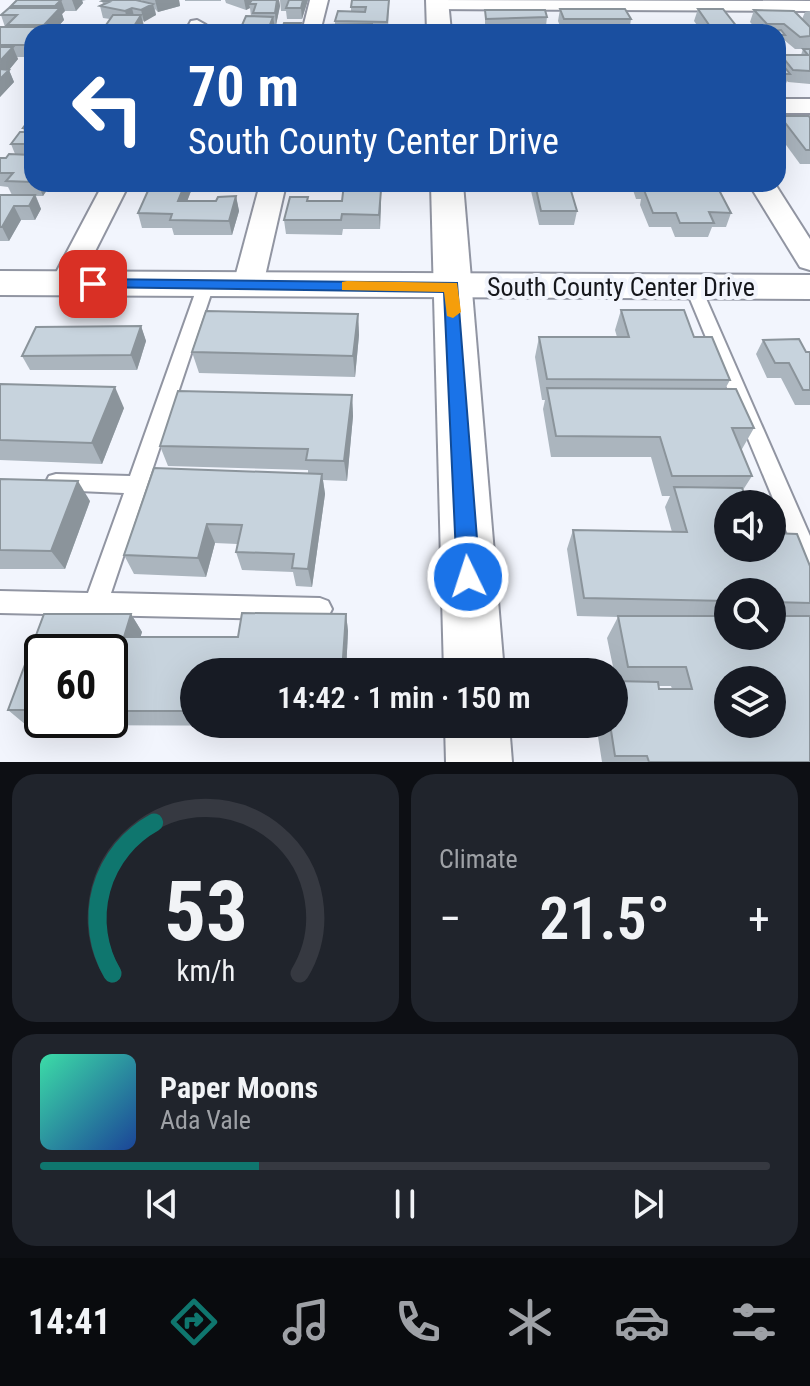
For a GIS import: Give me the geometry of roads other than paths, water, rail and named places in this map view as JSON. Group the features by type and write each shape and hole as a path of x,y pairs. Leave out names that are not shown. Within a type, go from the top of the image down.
{"main road":[{"path":"437,2 438,24"},
{"path":"447,192 473,658"},
{"path":"478,738 479,762"}],"street":[{"path":"313,24 319,0"},
{"path":"437,2 653,8 810,6"},
{"path":"786,106 810,106"},
{"path":"65,284 112,192"},
{"path":"248,285 271,192"},
{"path":"767,192 810,261"},
{"name":"South County Center Drive","path":"0,283 810,287"}],"lane":[{"path":"96,604 206,285"},
{"path":"693,287 810,561"},
{"path":"31,481 137,485"},
{"path":"0,602 320,609"}]}
